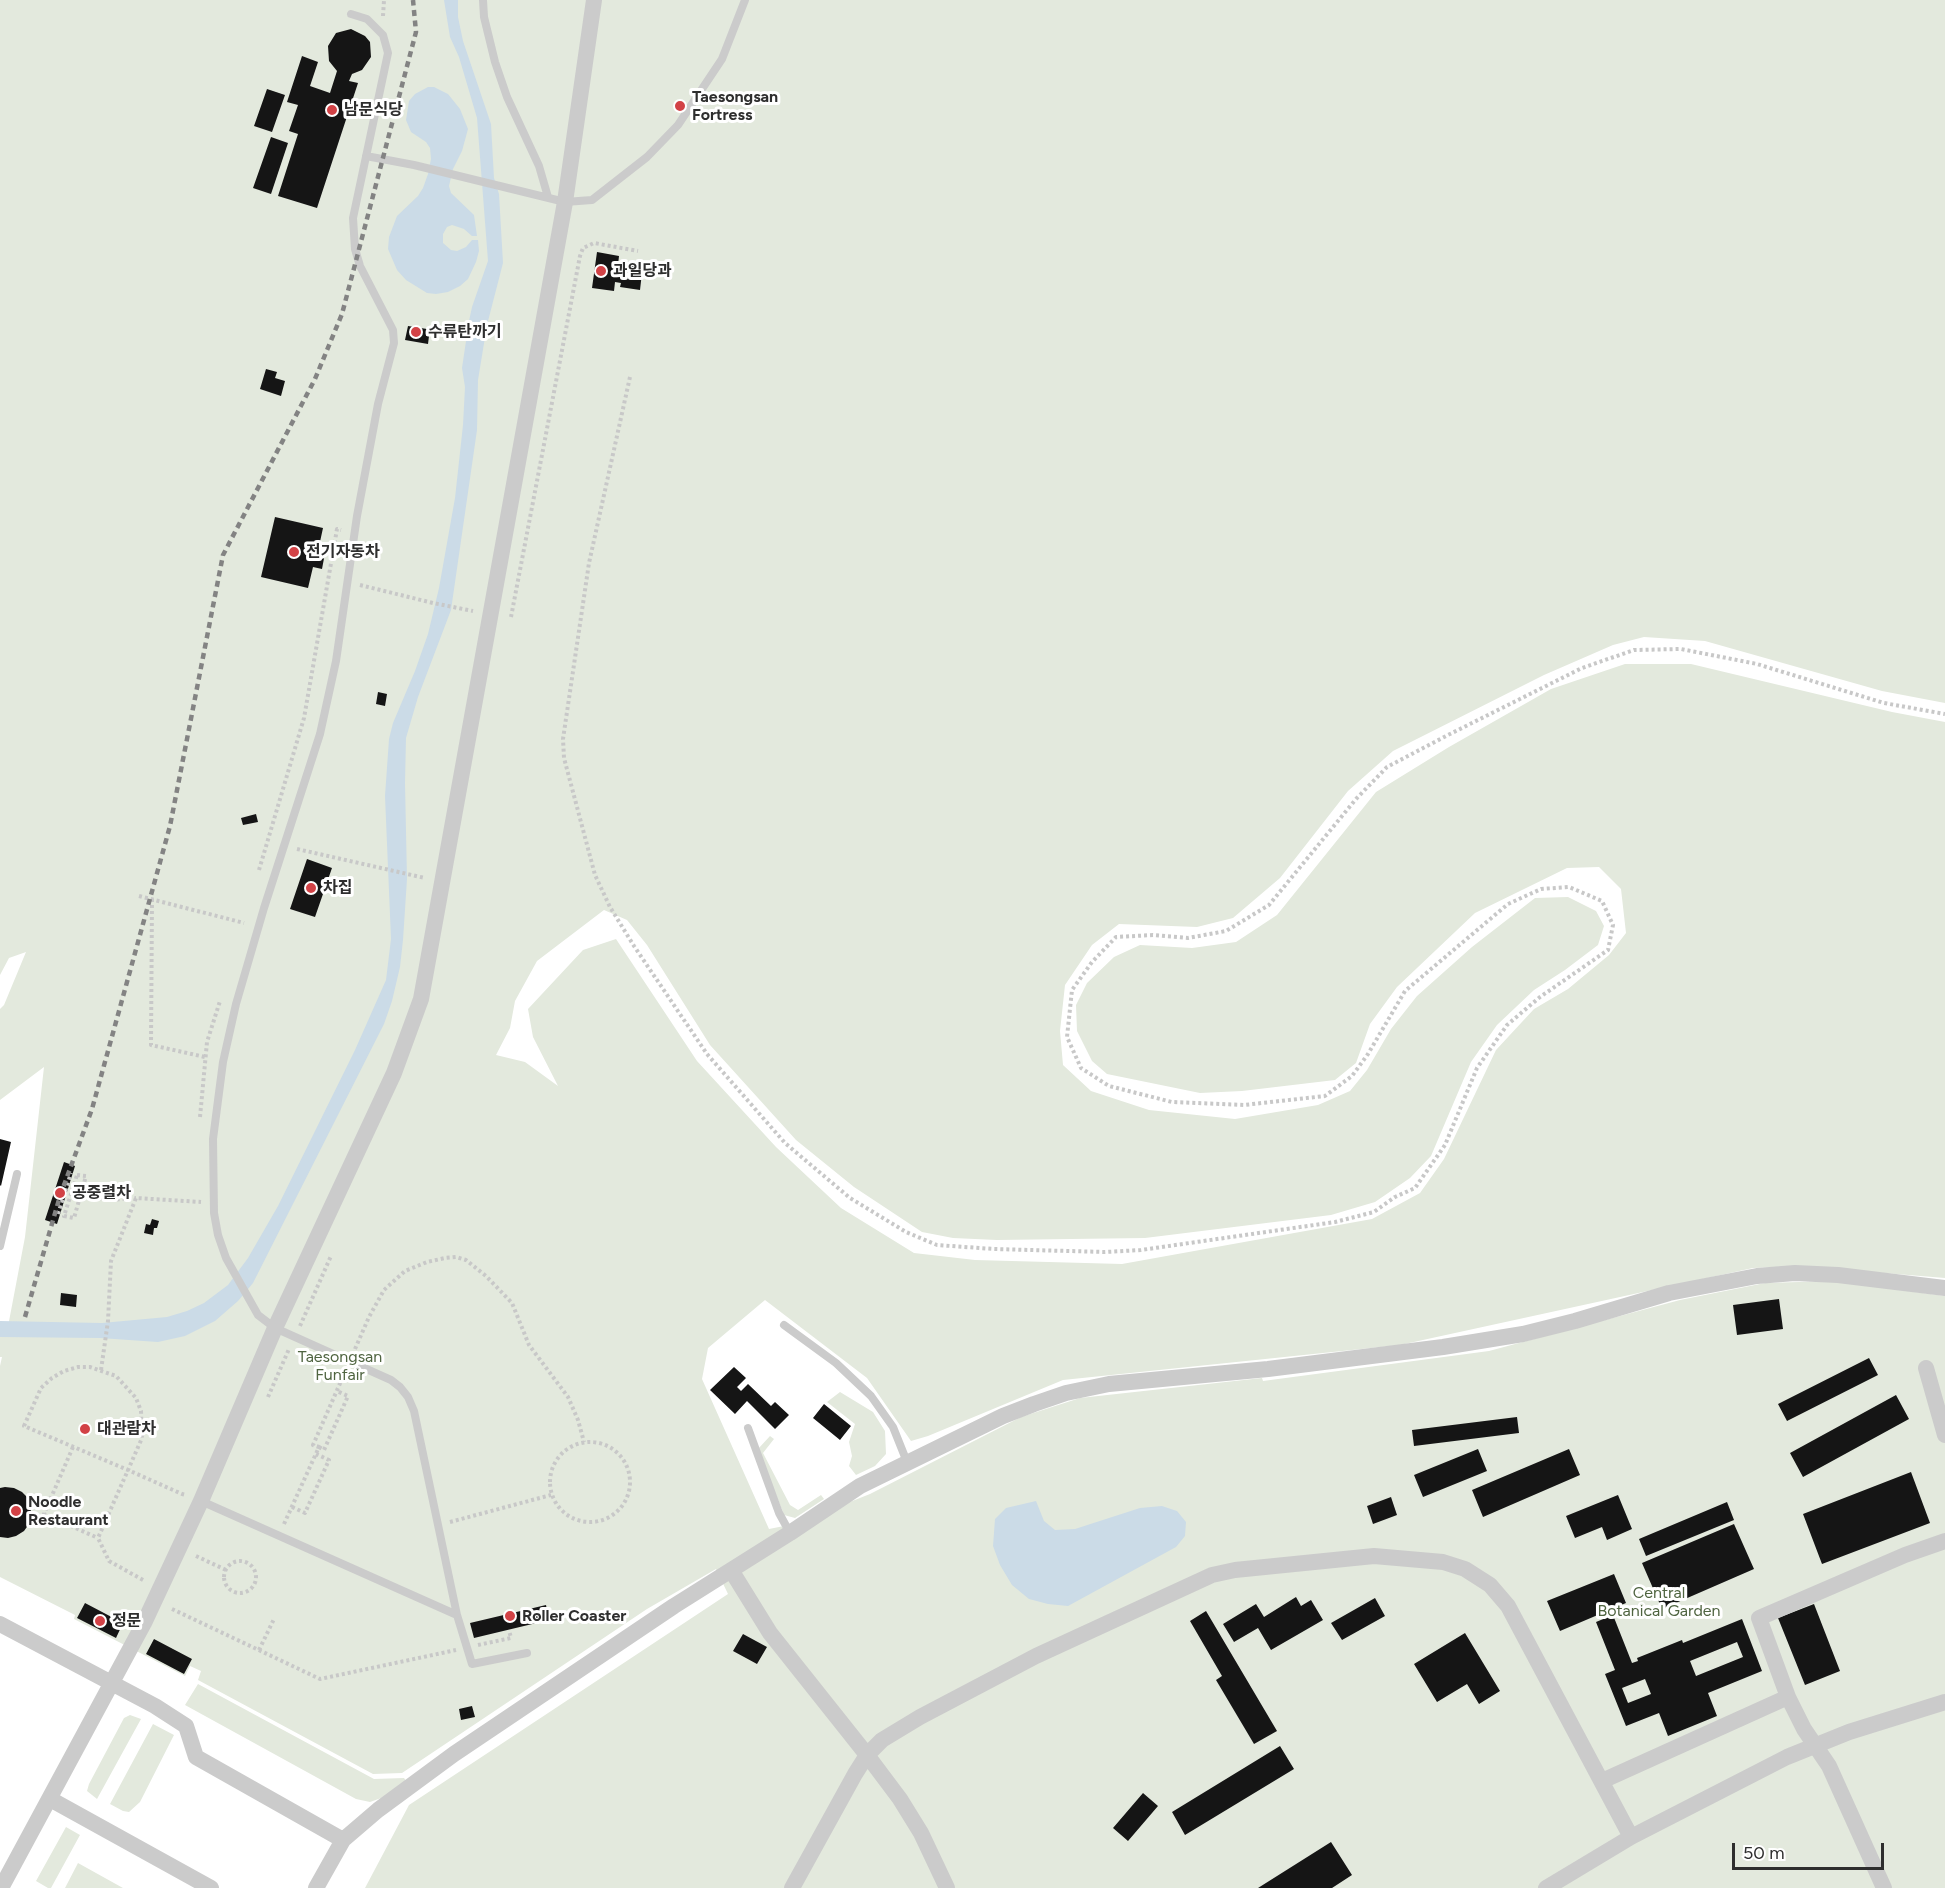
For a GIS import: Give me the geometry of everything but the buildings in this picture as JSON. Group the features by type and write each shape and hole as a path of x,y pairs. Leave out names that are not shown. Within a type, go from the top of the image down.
{"street":[{"path":"6,1887 144,1623 201,1501 275,1328 394,1073 421,999 565,202 594,0"},
{"path":"316,1888 343,1840 378,1810 454,1754 674,1606 860,1486 1013,1412 1066,1394 1109,1384 1246,1372 1443,1347 1523,1334 1669,1293 1757,1276 1795,1273 1838,1275 1945,1288"},
{"path":"1926,1368 1945,1435"},
{"path":"1884,1888 1829,1766 1804,1729 1788,1697 1759,1618 1905,1555 1945,1541"},
{"path":"792,1888 867,1755 882,1740 920,1716 1036,1656 1212,1575 1235,1570 1374,1556 1443,1562 1465,1569 1490,1585 1508,1606 1631,1837"},
{"path":"731,1570 770,1633 867,1755 915,1823 947,1888"},
{"path":"0,1624 155,1706 186,1726 196,1757 343,1840"},
{"path":"1602,1781 1788,1697"},
{"path":"1546,1888 1631,1837 1787,1757 1850,1732 1945,1702"},
{"path":"50,1799 211,1888"}],"lane":[{"path":"483,0 495,62 507,97 538,166 548,197"},
{"path":"366,156 428,168 565,202 592,200 647,157 678,125 722,59 745,0"},
{"path":"351,14 367,19 383,35 388,53 353,218 355,249 360,266 393,330 394,343 378,404 355,531 336,661 320,734 283,845 236,1004 223,1062 213,1139 213,1203 218,1235 226,1258 258,1315 275,1328 391,1380 408,1396 414,1411 457,1615 472,1664 527,1653"},
{"path":"0,1246 16,1174"},
{"path":"784,1325 836,1364 871,1396 893,1427 907,1462"},
{"path":"748,1428 779,1513 790,1533"},
{"path":"201,1501 457,1615"}],"path":[{"path":"630,377 590,563 563,739 564,758 595,876 610,907 634,946 708,1054 785,1143 850,1198 906,1232 937,1245 1094,1252 1141,1250 1335,1222 1374,1212 1395,1197 1415,1188 1445,1145 1477,1068 1507,1025 1540,998 1608,950 1613,925 1602,901 1569,887 1541,889 1508,904 1405,991 1368,1054 1352,1076 1325,1096 1244,1104 1172,1102 1109,1086 1081,1068 1067,1036 1072,990 1092,962 1116,938 1153,935 1188,938 1226,931 1269,904 1356,799 1388,767 1448,735 1582,668 1634,650 1680,649 1757,664 1884,703 1945,714"},
{"path":"256,880 304,718 337,529 355,531"},
{"path":"328,580 373,587 473,611 471,622"},
{"path":"283,845 386,871 425,878 427,867"},
{"path":"139,896 244,923"},
{"path":"152,899 151,1045 206,1057"},
{"path":"241,933 247,912"},
{"path":"200,1122 207,1042 223,993"},
{"path":"58,1214 71,1173"},
{"path":"77,1174 86,1176 81,1195 74,1218 64,1216 77,1174"},
{"path":"198,1191 198,1202"},
{"path":"65,1193 70,1195"},
{"path":"81,1195 111,1200 136,1198 213,1203"},
{"path":"101,1370 108,1321 111,1261 136,1198"},
{"path":"337,1391 348,1396 324,1450 313,1445 349,1361 376,1304 393,1281 405,1271 427,1262 456,1257 466,1260 486,1276 512,1304 529,1345 568,1397 578,1420 584,1443"},
{"path":"98,1538 128,1470 142,1438 141,1411 136,1398 116,1376 101,1370 78,1367 64,1371 41,1388 24,1426 128,1470 182,1494 201,1501"},
{"path":"596,1442 607,1445 624,1460 629,1470 630,1493 618,1513 608,1519 585,1523 574,1520 564,1514 552,1495 551,1472 556,1461 573,1446 596,1442"},
{"path":"72,1447 44,1514 98,1538 109,1561 143,1580 139,1589"},
{"path":"278,1535 319,1447"},
{"path":"292,1507 305,1513 329,1460 316,1454"},
{"path":"177,1504 187,1483"},
{"path":"438,1525 552,1495"},
{"path":"196,1556 226,1570"},
{"path":"237,1561 250,1564 256,1577 255,1584 244,1593 230,1590 224,1577 226,1570 230,1564 237,1561"},
{"path":"172,1609 320,1679 511,1638 509,1630"},
{"path":"259,1650 274,1619"}],"green space":[{"path":"0,0 1945,0 1945,703 1882,691 1705,641 1644,637 1613,645 1544,675 1393,751 1348,791 1280,878 1233,918 1197,927 1119,924 1092,945 1065,985 1060,1031 1063,1065 1091,1091 1149,1110 1235,1119 1318,1105 1350,1091 1367,1070 1391,1029 1417,996 1472,947 1535,898 1568,897 1596,911 1604,926 1598,945 1534,990 1497,1025 1471,1062 1431,1156 1410,1178 1375,1202 1331,1215 1145,1238 997,1240 953,1238 922,1232 854,1187 796,1140 710,1045 647,945 627,920 604,910 537,961 515,1001 510,1028 496,1055 525,1062 558,1086 533,1037 528,1009 583,950 616,939 697,1061 776,1147 841,1208 914,1253 975,1260 1122,1264 1372,1219 1420,1193 1444,1159 1496,1050 1534,1009 1568,989 1609,955 1626,933 1621,889 1599,867 1567,868 1475,913 1397,987 1370,1024 1356,1063 1335,1080 1242,1091 1200,1093 1107,1074 1092,1061 1077,1031 1076,1005 1087,983 1114,957 1140,945 1192,948 1236,942 1277,915 1376,792 1551,689 1625,664 1691,664 1892,712 1945,722 1945,1278 1799,1266 1753,1268 1400,1345 1063,1380 911,1441 867,1378 765,1300 708,1348 702,1379 769,1529 794,1524 870,1494 1021,1417 1080,1398 1262,1378 1263,1381 1489,1351 1680,1300 1765,1283 1833,1281 1945,1296 1945,1888 365,1888 409,1805 728,1594 716,1569 647,1609 402,1773 373,1774 198,1680 201,1671 190,1666 185,1676 74,1619 75,1615 0,1577 0,1366 2,1357 0,1357 0,1337 6,1337 25,1237 44,1067 0,1100 0,1009 4,1005 26,952 9,958 0,975"},
{"path":"840,1392 873,1412 885,1431 886,1454 875,1466 856,1475 849,1466 852,1456 849,1442 855,1424 827,1402"},
{"path":"770,1436 774,1439 763,1453 790,1505 798,1510 821,1495 824,1499 795,1518 784,1515 758,1449"},
{"path":"198,1684 374,1779 404,1778 407,1782 384,1797 370,1802 356,1799 185,1705"},
{"path":"130,1715 141,1719 97,1799 87,1791 89,1784 124,1718"},
{"path":"153,1724 174,1735 140,1802 129,1812 123,1811 110,1804"},
{"path":"66,1827 80,1835 51,1888 48,1888 36,1881"},
{"path":"78,1863 123,1888 65,1888"}],"water":[{"path":"444,0 458,0 458,17 463,41 491,124 494,178 499,194 503,263 487,325 478,380 477,430 451,610 418,697 406,738 407,879 400,967 392,1001 384,1024 253,1283 238,1301 215,1321 185,1336 158,1342 100,1338 0,1337 0,1321 102,1323 167,1317 204,1303 228,1285 248,1258 278,1206 355,1050 386,980 391,939 385,796 389,739 393,723 428,634 439,588 455,498 463,425 465,387 462,368 469,321 488,261 477,118 459,57 450,37"},
{"path":"428,87 434,87 448,94 460,109 468,129 449,186 451,193 474,215 477,236 472,236 464,229 452,225 447,227 443,234 443,243 451,250 457,251 466,247 472,240 478,240 479,251 468,279 448,292 436,294 427,293 406,280 397,270 388,249 389,237 397,216 418,196 428,174 431,159 430,148 426,142 411,132 406,120 409,101 415,94"},
{"path":"1036,1501 1044,1521 1055,1530 1075,1529 1140,1508 1162,1506 1177,1511 1186,1522 1185,1536 1176,1547 1068,1606 1048,1604 1029,1599 1012,1585 1000,1565 993,1546 995,1519 1006,1508"}],"railway":[{"path":"25,1317 60,1196 92,1109 170,826 223,555 315,379 342,314 416,32 413,0"}],"place":[{"name":"Taesongsan Fortress","path":"680,106"},
{"name":"남문식당","path":"332,110"},
{"name":"과일당과","path":"601,271"},
{"name":"수류탄까기","path":"416,332"},
{"name":"전기자동차","path":"294,552"},
{"name":"차집","path":"311,888"},
{"name":"공중렬차","path":"60,1193"},
{"name":"대관람차","path":"85,1429"},
{"name":"Noodle Restaurant","path":"16,1511"},
{"name":"Roller Coaster","path":"510,1616"},
{"name":"정문","path":"100,1621"}],"park label":[{"name":"Taesongsan Funfair","path":"340,1366"},
{"name":"Central Botanical Garden","path":"1659,1602"}]}
